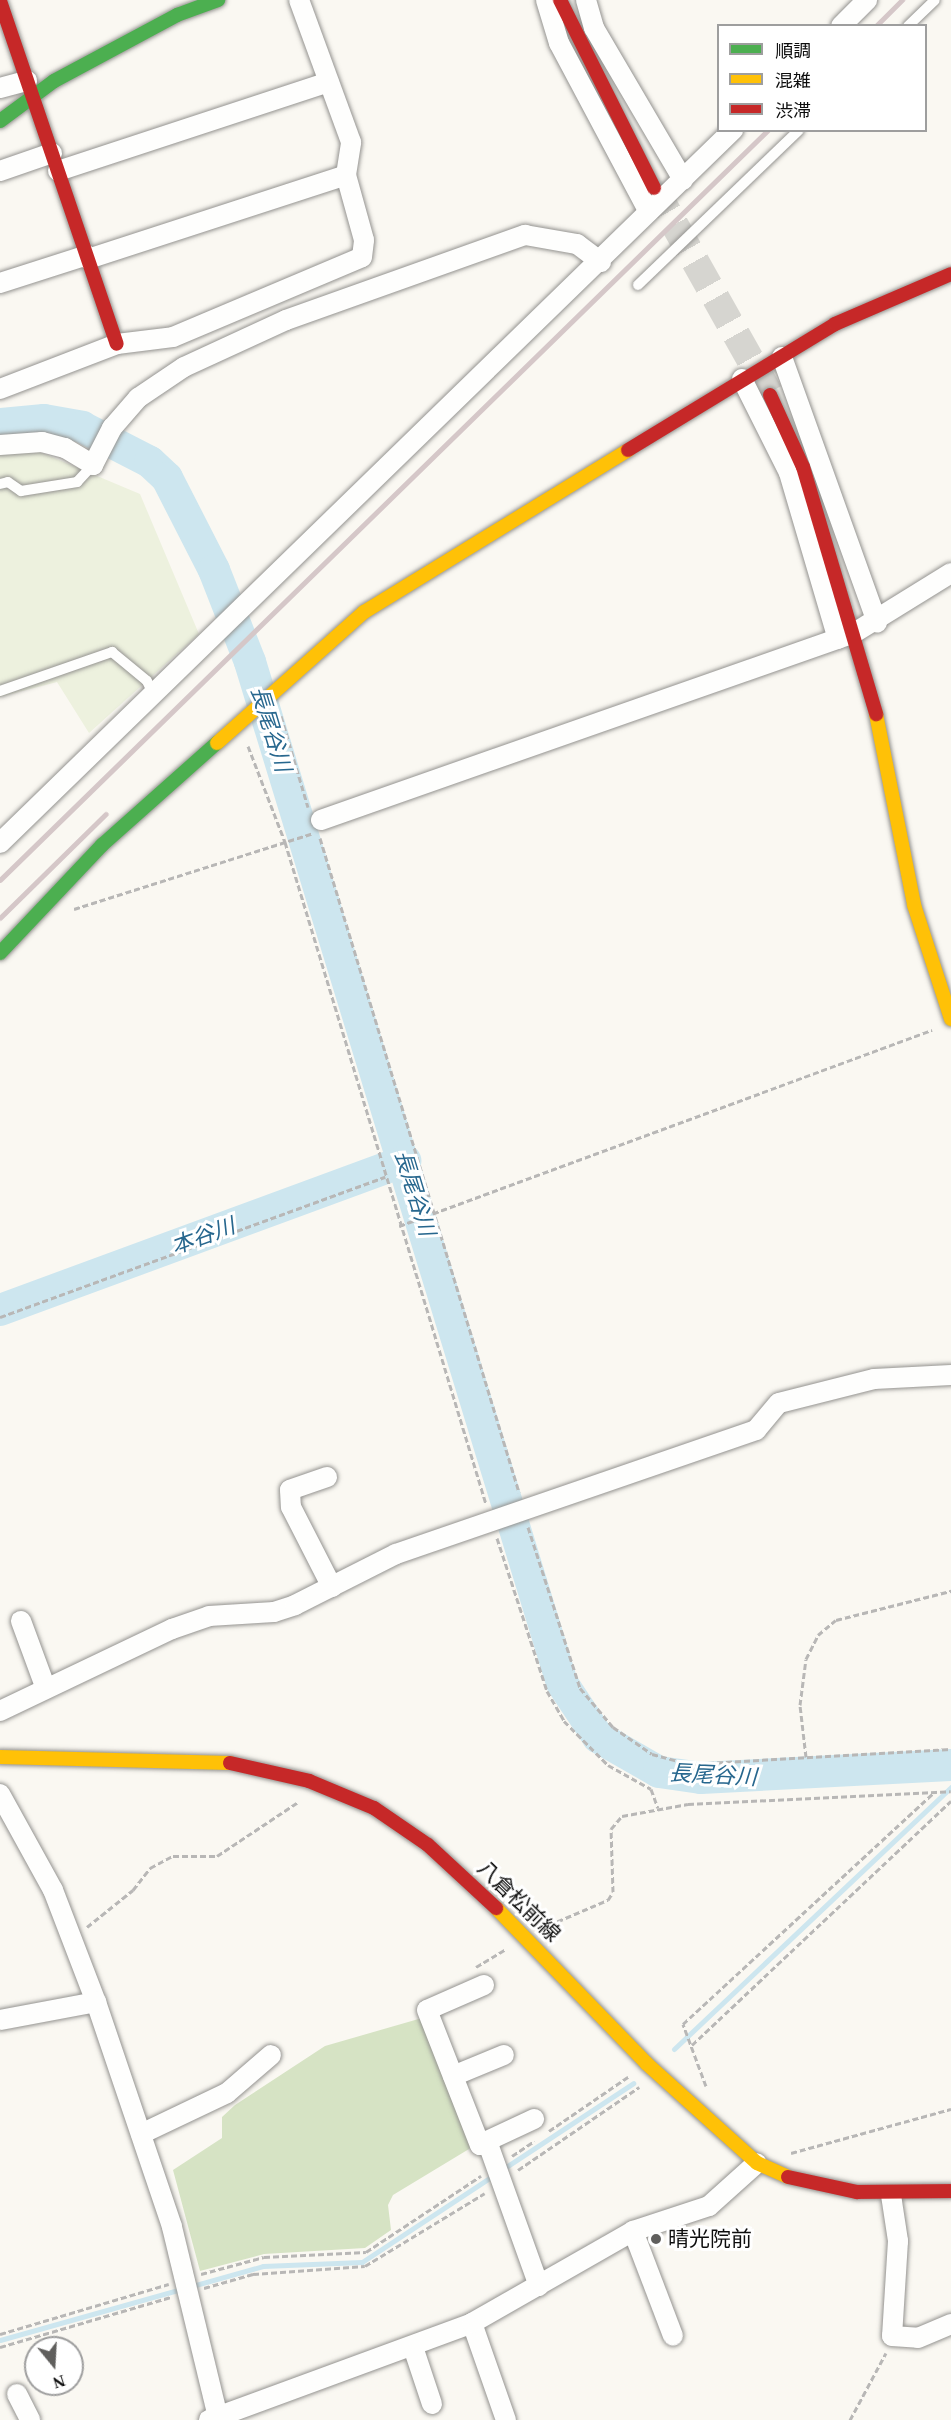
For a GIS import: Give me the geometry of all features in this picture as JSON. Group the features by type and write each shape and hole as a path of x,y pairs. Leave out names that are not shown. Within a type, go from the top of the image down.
{"street":[{"path":"0,121 30,88 177,15 218,0"},
{"path":"0,389 117,344 173,337 362,256 364,240 346,175 351,142 299,0"},
{"path":"546,0 559,43 649,212"},
{"path":"560,0 567,23 654,188"},
{"path":"586,0 594,28 683,180"},
{"path":"843,24 867,0"},
{"path":"0,1 117,344"},
{"path":"0,171 55,162 329,82"},
{"path":"0,88 30,88"},
{"path":"0,843 241,613 731,132"},
{"path":"0,283 346,175"},
{"path":"0,445 42,442 65,448 94,461 112,428 155,383 184,366 286,320 525,235 550,236 577,244 601,262"},
{"path":"0,953 102,845 364,612 835,324 951,274"},
{"path":"782,357 877,622"},
{"path":"742,379 789,473 846,636 871,688 914,905 948,1019"},
{"path":"770,394 803,467 846,636"},
{"path":"316,824 846,636 877,622 951,573"},
{"path":"0,1711 172,1629 232,1612 274,1612 333,1587 396,1554 521,1508 756,1430 779,1403 874,1379 951,1375"},
{"path":"327,1477 290,1490 291,1507 333,1587"},
{"path":"21,1621 46,1689"},
{"name":"八倉松前線","path":"0,1757 216,1760 323,1787 374,1808 428,1845 527,1936 646,2063 691,2106 757,2163 790,2178 891,2195 951,2191"},
{"path":"2,1802 53,1890 96,2002 141,2134 188,2285 214,2418 251,2413 472,2323 633,2231 709,2206 757,2163"},
{"path":"484,1985 427,2010 480,2145 534,2119"},
{"path":"0,2020 96,2002"},
{"path":"141,2134 227,2093 271,2055"},
{"path":"453,2076 504,2055"},
{"path":"488,2141 539,2286"},
{"path":"891,2195 898,2241 892,2336 918,2338 951,2324"},
{"path":"633,2231 673,2336"},
{"path":"472,2323 506,2420"},
{"path":"413,2348 432,2404"},
{"path":"17,2394 30,2420"}],"lane":[{"path":"910,24 935,0"},
{"path":"638,285 797,132"},
{"path":"0,484 8,482 21,491 77,483 94,461"},
{"path":"0,691 112,652 147,681 154,696"}],"path":[{"path":"271,693 316,824 436,1214 521,1508 573,1671 589,1702 612,1727 671,1761 951,1749"},
{"path":"240,721 286,842 399,1226 494,1518 547,1691 564,1721 608,1765 651,1789 658,1808"},
{"path":"69,910 286,842 316,824"},
{"path":"399,1226 431,1216 948,1019"},
{"path":"0,1317 385,1177"},
{"path":"806,1757 800,1705 806,1659 818,1635 837,1620 951,1591"},
{"path":"72,1939 134,1890 150,1868 173,1856 217,1856 323,1787"},
{"path":"691,2106 707,2088 683,2024 936,1791"},
{"path":"527,1936 608,1900 613,1892 612,1821 658,1808 951,1791"},
{"path":"691,2044 951,1801"},
{"path":"0,2334 188,2285 253,2274 365,2266 499,2174 646,2063"},
{"path":"0,2347 188,2285 264,2257 366,2252 499,2174 658,2074"},
{"path":"757,2163 951,2109"},
{"path":"850,2420 892,2336"}],"green space":[{"path":"33,449 140,494 199,634 89,733 57,682 0,697 0,454"},
{"path":"422,2018 474,2146 393,2195 388,2205 391,2230 365,2248 264,2254 200,2271 173,2170 222,2138 222,2117 235,2105 325,2046"}],"waterway":[{"name":"長尾谷川","path":"0,424 44,420 82,427 150,462 167,478 214,570 250,662 562,1683 598,1737 659,1772 701,1778 951,1765"},
{"name":"本谷川","path":"0,1310 406,1161"},
{"path":"674,2049 951,1787"},
{"path":"0,2340 263,2266 362,2262 633,2083"}],"tunnel":[{"path":"654,188 769,393"}],"railway":[{"path":"878,24 902,0"},
{"path":"0,880 766,132"},
{"path":"0,918 106,814"}],"traffic: fast":[{"path":"0,121 54,81 177,15 218,0"},
{"path":"0,953 102,845 217,743"}],"traffic: slow":[{"path":"217,743 364,612 628,450"},
{"path":"876,714 914,905 951,1019"},
{"path":"0,1757 230,1763"},
{"path":"496,1908 646,2063 757,2163 788,2177"}],"traffic: jam":[{"path":"560,0 654,188"},
{"path":"0,1 117,344"},
{"path":"628,450 835,324 951,274"},
{"path":"770,395 803,467 876,714"},
{"path":"230,1763 309,1781 374,1808 428,1845 496,1908"},
{"path":"788,2177 857,2192 951,2191"}],"place":[{"name":"晴光院前","path":"656,2239"}]}
